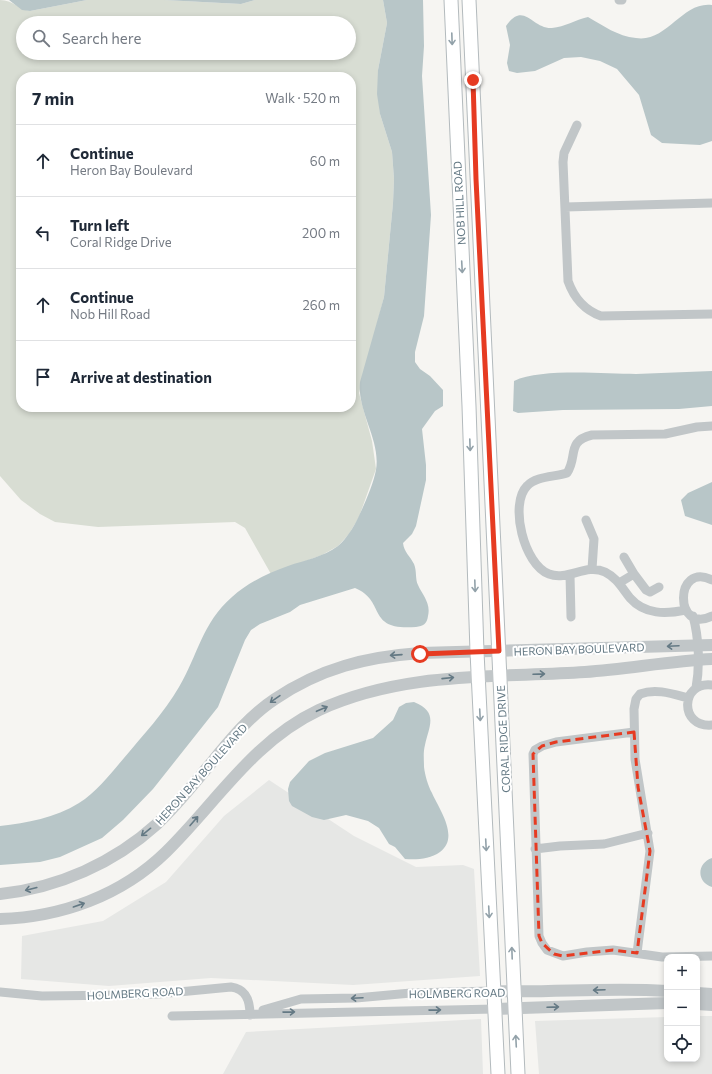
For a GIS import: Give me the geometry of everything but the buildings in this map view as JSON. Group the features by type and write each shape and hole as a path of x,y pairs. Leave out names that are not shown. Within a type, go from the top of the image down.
{"main road":[{"name":"NOB HILL ROAD","path":"450,0 469,406"},
{"name":"NOB HILL ROAD","path":"469,0 487,404"},
{"name":"CORAL RIDGE DRIVE","path":"487,404 518,1074"},
{"name":"CORAL RIDGE DRIVE","path":"469,406 478,676 498,1074"}],"street":[{"path":"577,125 564,153 568,281 579,302 585,309 602,316 712,314"},
{"path":"566,207 712,203"},
{"path":"712,426 697,427 665,434 592,435 583,437 578,441 572,450 571,467 567,473 534,480 526,486 522,496 520,511 524,544 539,569 549,574 560,576 592,569 604,572 619,583 640,607 652,612 690,613 703,618 712,616"},
{"path":"586,520 594,539 592,569"},
{"path":"624,557 646,590 650,592 659,587"},
{"path":"619,583 634,574"},
{"path":"570,575 571,616"},
{"path":"712,580 703,578 697,579 686,586 682,598 690,613 697,645 698,660 698,677 696,688 688,698 688,712 692,718 704,725 712,725"},
{"name":"HERON BAY BOULEVARD","path":"0,894 21,892 71,877 128,847 157,824 177,803 240,729 274,699 304,682 340,666 382,656 712,644"},
{"name":"HERON BAY BOULEVARD","path":"0,919 37,916 65,910 91,901 117,889 146,870 166,853 240,769 261,749 293,725 319,710 388,687 422,681 478,676 586,672 712,659"},
{"path":"696,688 712,685"},
{"path":"637,953 642,904 649,868 650,852 648,833 638,787 634,732 634,709 636,699 640,694 646,692 664,692 688,698"},
{"path":"634,732 556,742 542,746 535,750 532,763 535,796 535,849 539,936 547,950 563,956 601,950 662,957 712,956"},
{"path":"535,849 604,844 648,833"},
{"name":"HOLMBERG ROAD","path":"0,992 42,996 86,996 158,994 217,987 231,987 237,988 246,994 250,1005 250,1015"},
{"name":"HOLMBERG ROAD","path":"250,1015 301,999 356,998 411,993 493,991 514,992 638,989 664,991"},
{"path":"700,993 712,994"},
{"name":"HOLMBERG ROAD","path":"250,1015 280,1012 494,1009 664,1003"},
{"path":"700,1004 712,1005"},
{"path":"172,1016 250,1015"}],"highlighted area":[{"path":"634,732 638,787 650,851 637,953 613,950 563,956 554,954 542,943 539,936 533,754 542,746 556,742"}],"shaded area":[{"path":"0,0 8,1 30,11 87,0 164,0 241,4 255,0 383,0 387,23 378,70 380,114 392,152 394,179 393,203 384,297 359,393 372,441 376,469 359,517 349,534 338,546 322,555 271,574 245,528 235,522 98,527 55,522 40,514 21,500 0,476"},
{"path":"9,0 87,0 30,11 22,10"},
{"path":"164,0 255,0 241,4"},
{"path":"383,0 423,0 424,46 422,76 431,215 424,316 415,352 415,362 420,369 430,376 443,390 443,406 435,411 422,429 426,480 416,526 412,534 403,543 414,564 417,583 427,603 429,611 427,621 423,625 416,627 400,627 389,624 378,614 371,600 355,588 300,605 290,612 260,624 251,630 245,640 218,707 153,789 123,820 102,838 60,857 40,862 0,865 0,826 51,816 86,799 98,788 167,706 186,675 207,628 222,607 232,597 244,587 265,575 320,556 332,550 344,540 358,518 375,476 377,459 362,404 360,382 384,297 393,203 394,179 392,152 380,114 377,94 378,70 387,23"},
{"path":"701,5 712,5 712,141 700,145 662,143 651,135 639,95 617,69 600,61 581,57 564,58 535,71 517,73 509,71 507,63 510,45 506,26 518,15 523,15 545,27 552,28 588,17 623,35 636,38 647,38 666,29 692,9"},
{"path":"712,371 712,406 679,409 563,410 518,413 513,411 514,381 540,374 636,374"},
{"path":"712,482 712,525 685,516 681,500 688,493"},
{"path":"414,702 427,710 430,715 430,726 424,750 424,770 429,787 443,815 448,831 446,846 440,852 423,858 405,859 395,847 389,844 379,828 368,821 346,815 324,820 312,817 292,806 289,801 288,789 290,782 309,761 325,753 373,738 393,720 399,707 406,703"},
{"path":"269,780 354,836 416,867 463,865 474,869 480,976 353,985 211,978 109,986 21,979 22,936 103,921 166,882 224,816"},
{"path":"712,858 712,887 703,881 700,872 703,864"},
{"path":"700,1016 712,1016 712,1074 539,1074 535,1021 664,1017 664,1062 700,1062"},
{"path":"481,1019 483,1074 223,1074 246,1032"}],"route":[{"path":"420,654 499,651 476,179 473,80"}]}
